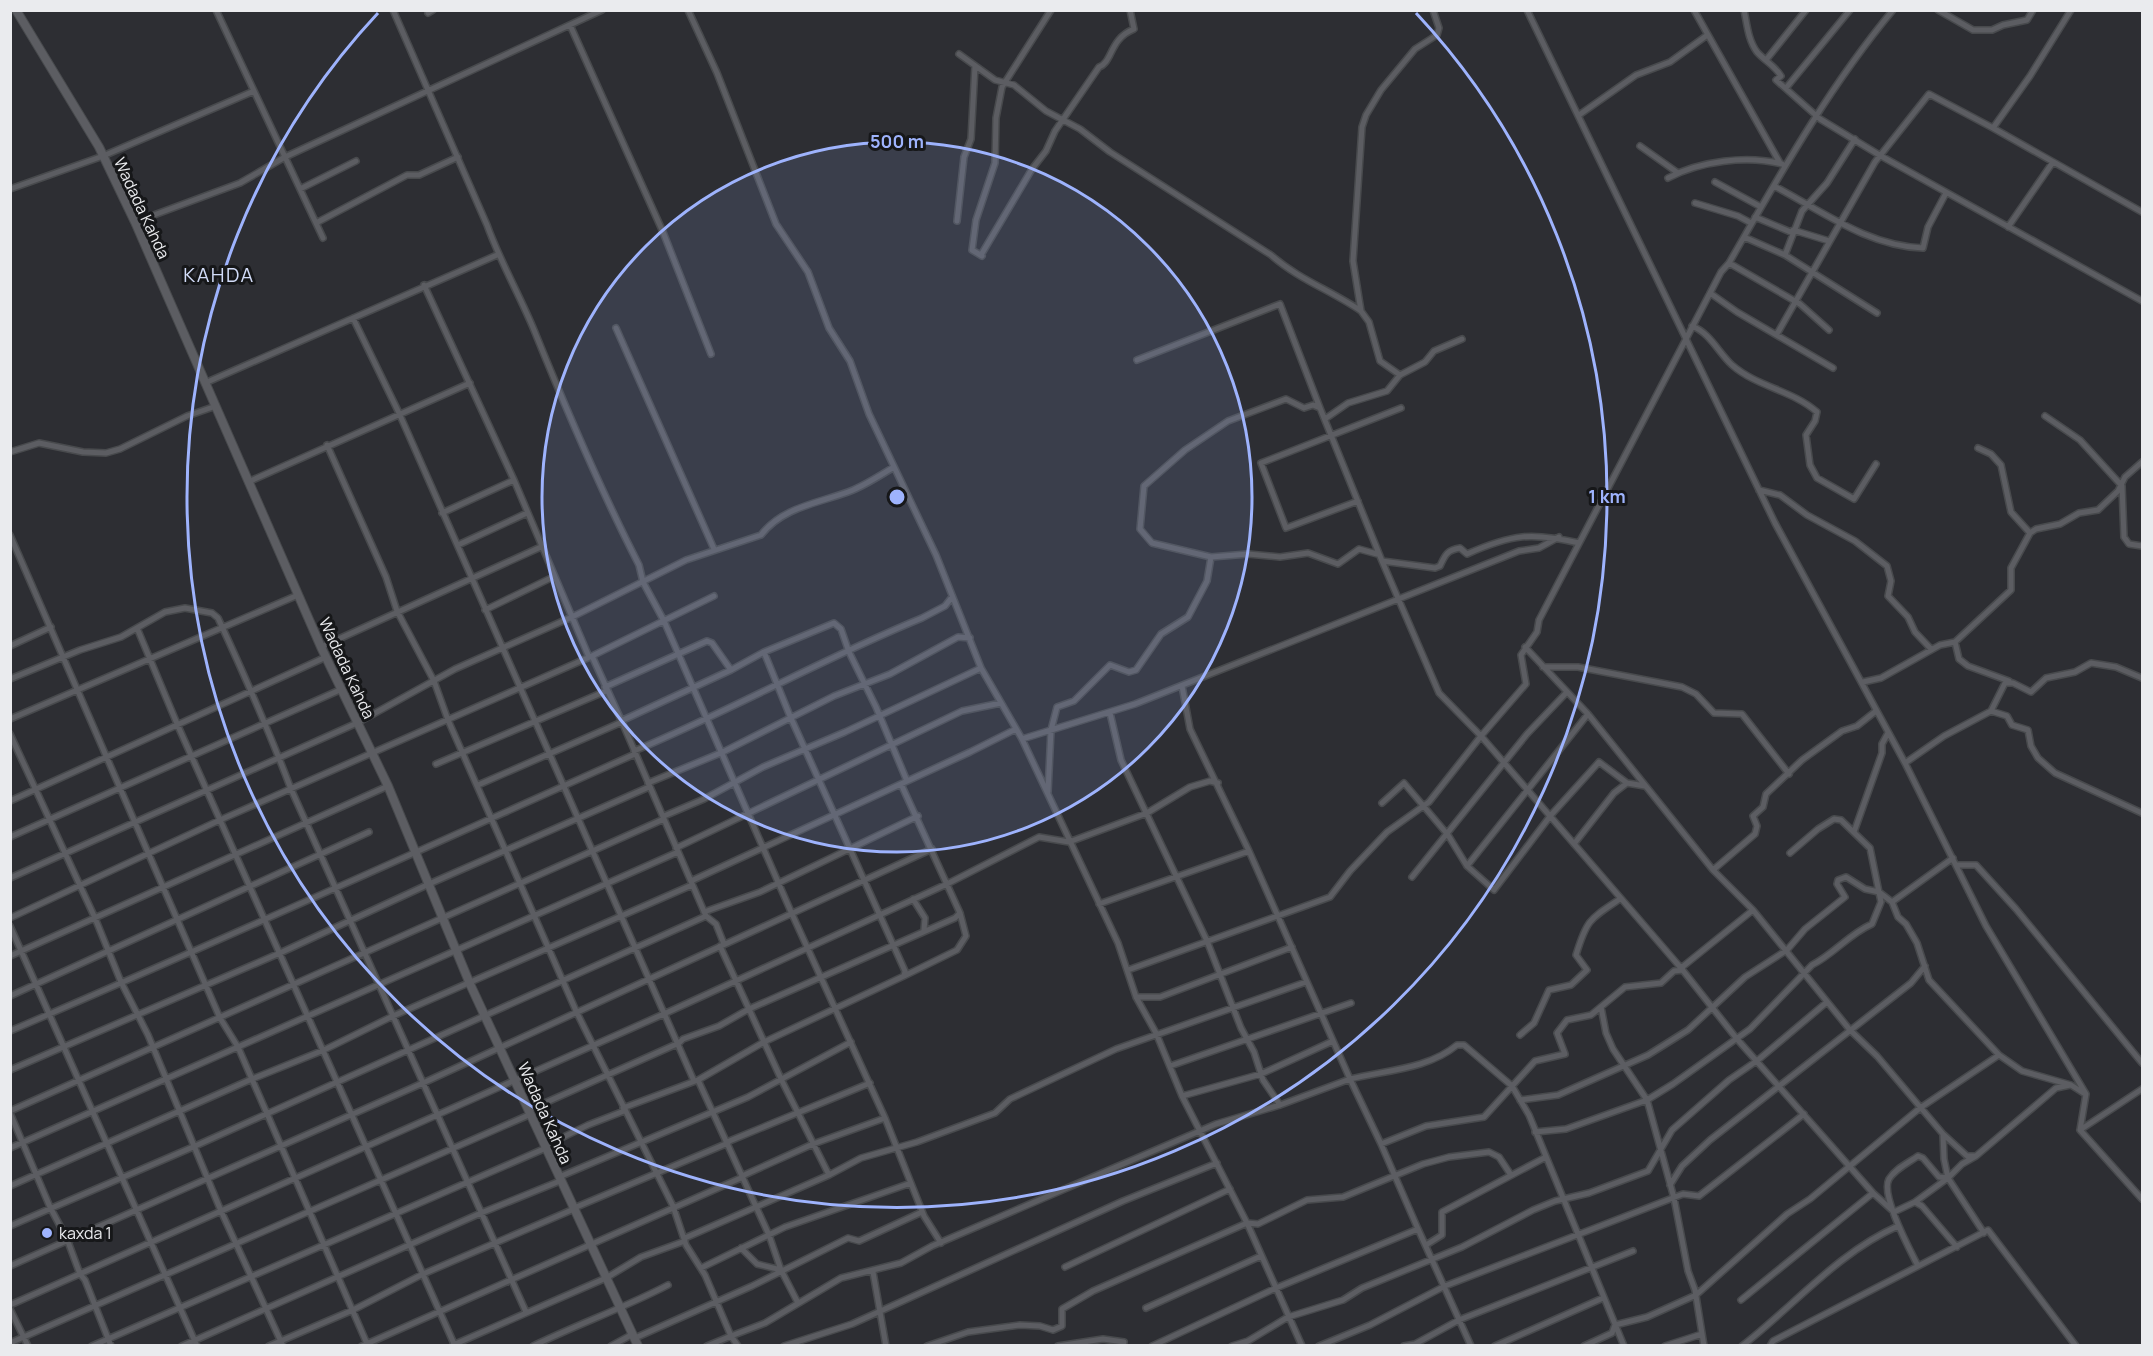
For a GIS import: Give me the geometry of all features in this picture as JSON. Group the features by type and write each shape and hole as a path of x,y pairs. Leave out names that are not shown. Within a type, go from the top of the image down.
{"main road":[{"name":"Wadada Kahda","path":"16,10 103,156 135,222 321,647 388,786 470,984 517,1080 559,1179 635,1339"}],"street":[{"path":"216,10 322,238"},
{"path":"393,10 458,157 497,255 533,327 555,385 639,565 643,582 664,621 723,752 778,883 870,1083 922,1212 941,1243"},
{"path":"135,222 240,183 285,157 430,93 602,10"},
{"path":"688,10 717,73 776,224 808,272 829,328 850,361 869,414 957,607 981,668 1022,739 1128,969 1136,997 1156,1033 1182,1096 1247,1223 1302,1346"},
{"path":"1051,10 1005,82 996,118 994,163 980,203 972,241 972,250 982,256 1063,119 1099,67 1106,62 1120,35 1134,29 1130,10"},
{"path":"1361,311 1353,261 1353,238 1362,127 1366,115 1381,90 1415,49 1437,35 1439,28 1433,10"},
{"path":"1527,10 1759,490 1863,682 1986,926 2086,1094 2080,1130"},
{"path":"1694,10 1706,36 1783,164"},
{"path":"1744,10 1749,38 1766,60 1778,70 1781,76 1776,80 1815,115 1946,193 2142,301"},
{"path":"1766,60 1806,10"},
{"path":"1786,88 1850,10"},
{"path":"1128,969 1330,897 1350,871 1387,832 1422,807 1526,684 1521,656 1525,647 1537,632 1539,620 1710,292 1774,186 1783,164 1859,51 1893,10"},
{"path":"1942,12 1973,30 1992,30 2027,20 2033,10"},
{"path":"1993,128 2030,76 2071,10"},
{"path":"570,25 663,232 711,354"},
{"path":"1579,115 1636,75 1670,62 1706,36"},
{"path":"959,54 995,80 1014,85 1046,111 1063,119 1271,255 1286,269 1347,300 1361,311 1369,322 1380,361 1400,375"},
{"path":"957,221 964,157 972,139 975,66"},
{"path":"10,189 103,156 254,91"},
{"path":"1777,334 1795,300 1814,272 1838,222 1881,156 1929,94 2142,212"},
{"path":"1785,255 1793,232 1808,204 1827,183 1855,139"},
{"path":"1640,146 1678,173"},
{"path":"316,223 407,175 419,175 458,157"},
{"path":"1668,178 1688,167 1756,159 1783,164"},
{"path":"300,189 356,161"},
{"path":"2008,226 2053,162"},
{"path":"1715,182 1761,207"},
{"path":"1774,186 1838,222 1888,243 1923,248 1928,226 1946,193"},
{"path":"1695,203 1738,216 1751,224"},
{"path":"1755,217 1793,232 1829,241"},
{"path":"1744,237 1785,255 1877,313"},
{"path":"205,383 424,285 497,255"},
{"path":"1729,263 1795,300 1829,330"},
{"path":"424,285 514,480 543,546 553,577 622,722 705,914 716,924 722,945 749,1009 797,1114 829,1175"},
{"path":"1710,292 1737,312 1833,368"},
{"path":"1137,360 1280,304 1331,437 1341,456 1377,554 1399,598 1439,693 1482,736 1528,788 1620,899 1682,969 1737,1039 1758,1060 1873,1193 1894,1212"},
{"path":"353,318 399,413 501,649 565,785 647,979 714,1113 769,1235 781,1270 798,1303"},
{"path":"1692,326 1705,333 1732,365 1769,387 1791,394 1817,412 1815,421 1806,435 1810,465 1817,478 1854,499 1876,464"},
{"path":"616,328 714,549"},
{"path":"1325,419 1348,403 1387,391 1400,375 1425,362 1434,351 1462,339"},
{"path":"248,482 470,383"},
{"path":"1320,408 1313,405 1304,408 1286,399 1241,415 1185,450 1168,467 1145,484 1140,529 1149,541 1160,546 1180,548 1211,556 1248,554 1280,558 1308,553 1341,564 1359,549 1377,554"},
{"path":"10,452 39,442 83,452 106,453 120,449 177,420 216,406"},
{"path":"1358,501 1286,528 1261,464 1401,408"},
{"path":"2045,416 2080,440 2122,486"},
{"path":"327,445 386,577 397,611 434,681 448,720 508,851 577,1013 673,1206 685,1240 738,1346"},
{"path":"1978,448 1991,454 2001,465 2011,512 2030,533"},
{"path":"2142,462 2125,477 2122,486 2124,537 2129,544 2142,546"},
{"path":"10,878 357,723 434,681 572,617 686,560 761,535 768,526 799,508 853,490 894,467"},
{"path":"442,513 514,480"},
{"path":"1863,682 1881,678 1931,650 1955,642 2012,590 2011,568 2030,533 2036,529 2060,524 2079,513 2098,510 2122,486"},
{"path":"1759,490 1780,495 1807,514 1855,541 1887,566 1891,580 1888,596 1908,617 1915,632 1931,650"},
{"path":"458,545 527,513"},
{"path":"1382,561 1435,568 1440,566 1444,555 1452,549 1460,548 1467,554 1528,534 1559,537 1579,543"},
{"path":"10,535 76,690 180,920 220,1018 238,1047 308,1212 340,1276 366,1345 512,1277 813,1144 885,1118"},
{"path":"1022,739 1110,713 1182,686 1519,551 1539,548 1559,537"},
{"path":"321,647 543,546"},
{"path":"1048,795 1051,730 1057,707 1074,701 1110,665 1133,672 1161,634 1188,617 1207,581 1211,556"},
{"path":"485,610 553,577"},
{"path":"10,719 298,595"},
{"path":"10,918 220,820 590,657 714,596"},
{"path":"10,1031 336,886 417,854 708,720 777,684 945,606 952,597"},
{"path":"945,606 957,607"},
{"path":"10,679 121,637 165,612 185,608 212,613 222,627 250,693 266,723 291,789 526,1312"},
{"path":"478,785 622,722 764,652 834,623 842,629 849,652 907,781"},
{"path":"10,646 51,627"},
{"path":"137,628 178,726 454,1345 606,1278 641,1257 685,1240 829,1175 861,1158 897,1148 995,1113 1010,1099 1156,1033 1306,982"},
{"path":"10,1070 280,953 429,884 579,819 723,752 790,716 890,674 958,636 970,638"},
{"path":"436,764 709,641 731,670"},
{"path":"1955,642 1959,659 1968,666 2031,692 2046,678 2074,672 2091,663 2116,667 2142,678"},
{"path":"1525,647 1588,714 1713,870 1753,910 1850,1030 1877,1056 1943,1134 1967,1156 1976,1156"},
{"path":"764,652 790,716 894,946 904,976"},
{"path":"10,801 326,657"},
{"path":"1543,667 1578,667 1682,687 1696,694 1714,713 1742,714 1789,774"},
{"path":"111,1346 85,1280 80,1275 67,1239 50,1207 10,1112 593,852 805,749 981,668"},
{"path":"1905,763 1944,736 1991,711 2005,683 2009,681"},
{"path":"1182,686 1190,729 1249,851 1471,1346"},
{"path":"10,837 193,758 342,689"},
{"path":"1412,877 1506,763 1527,734 1567,692"},
{"path":"10,1148 307,1015 608,885 962,711 1001,703"},
{"path":"1713,870 1755,834 1757,826 1754,816 1763,807 1766,794 1802,760 1842,731 1857,726 1876,711"},
{"path":"1991,711 2007,717 2016,726 2028,730 2031,746 2038,758 2055,773 2142,813"},
{"path":"1110,713 1122,760 1207,941 1261,1074 1280,1105"},
{"path":"1467,866 1588,714"},
{"path":"10,1186 252,1079 324,1050 393,1016 622,917 1016,729"},
{"path":"1854,832 1882,753 1882,744 1888,733"},
{"path":"10,734 167,1079 221,1211 282,1343"},
{"path":"1382,803 1404,783 1448,835 1467,866 1494,890 1551,815 1599,762 1628,783 1645,786"},
{"path":"28,1346 10,1307 666,1013 947,884 1039,837 1069,842 1147,813 1190,787 1210,781 1218,783"},
{"path":"1574,844 1614,793 1628,783"},
{"path":"92,1346 545,1147 588,1125 674,1091 764,1042 957,950 966,936 960,913 918,816 901,784"},
{"path":"10,956 388,786"},
{"path":"10,1226 194,1147 337,1080 635,949 705,914 738,902 918,816"},
{"path":"1535,1132 1566,1129 1647,1100 1737,1039 1762,1018 1805,973 1861,928 1872,924 1880,905 1870,848 1842,820 1834,819 1818,829 1790,853"},
{"path":"10,996 108,950 180,920 250,884 369,832"},
{"path":"10,1266 423,1083 499,1046 577,1013 932,849"},
{"path":"1099,904 1249,851"},
{"path":"1892,902 1953,858"},
{"path":"1956,865 1976,865 2016,909 2142,1063"},
{"path":"1520,1100 1558,1095 1648,1055 1688,1030 1745,977 1787,950 1805,929 1845,897 1844,892 1838,888 1838,880 1846,877 1865,889 1879,892 1892,902 1898,917 1906,924 1917,943 1929,980 1999,1055 2022,1071 2071,1085 2086,1094"},
{"path":"913,898 925,918 924,930"},
{"path":"1520,1035 1534,1023 1549,990 1571,985 1587,970 1576,954 1584,927 1590,919 1620,899"},
{"path":"1381,1144 1426,1126 1484,1117 1535,1061 1565,1054 1557,1033 1567,1020 1583,1019 1625,987 1661,983 1674,971 1682,969 1753,910"},
{"path":"10,1342 454,1149 679,1043 683,1039 719,1026 749,1009 894,946 924,930 955,918 960,913"},
{"path":"10,926 196,1343"},
{"path":"1136,997 1160,997 1292,947"},
{"path":"1670,1185 1682,1166 1710,1140 1911,983 1925,966"},
{"path":"1232,1346 1248,1341 1288,1317 1343,1300 1362,1288 1510,1224 1533,1210 1643,1174 1648,1171 1672,1131 1729,1080 1758,1060 1827,1002"},
{"path":"1170,1066 1351,1003"},
{"path":"1600,1007 1606,1033 1623,1065 1647,1100 1674,1198 1688,1271 1696,1295 1704,1346"},
{"path":"1182,1096 1261,1074 1333,1041"},
{"path":"182,1346 196,1343 266,1308 640,1143 714,1113 782,1081 851,1042"},
{"path":"707,1346 765,1323 841,1278 873,1272 901,1263 941,1243 1216,1124 1280,1105 1350,1078 1427,1063 1443,1056 1457,1045 1464,1045 1512,1086 1520,1100 1624,1346"},
{"path":"1615,1325 1647,1317 1696,1295 1787,1214 1920,1108 1999,1055"},
{"path":"269,1346 282,1343 423,1274 495,1242 870,1083"},
{"path":"1894,1212 1915,1202 1948,1178 2056,1088 2071,1085"},
{"path":"2080,1130 2142,1089"},
{"path":"1319,1346 1370,1325 1445,1286 1576,1234 1683,1194 1699,1196 1804,1114"},
{"path":"2080,1130 2142,1199"},
{"path":"1943,1134 1944,1159 1948,1178 1984,1233"},
{"path":"927,1346 968,1332 1020,1325 1040,1326 1053,1330 1062,1326 1062,1309 1069,1303 1247,1223 1258,1224 1307,1200 1343,1197 1423,1164 1449,1156 1489,1152 1499,1157 1511,1175"},
{"path":"1918,1266 1898,1226 1887,1186 1889,1179 1893,1172 1918,1156 1923,1158 1939,1177 1948,1178"},
{"path":"1426,1245 1442,1235 1442,1212 1546,1157"},
{"path":"784,1346 852,1324 1123,1201 1217,1164"},
{"path":"701,1268 769,1235 911,1183"},
{"path":"1065,1267 1230,1189"},
{"path":"1741,1300 1873,1193"},
{"path":"1915,1202 1928,1211 1957,1247"},
{"path":"611,1346 635,1339 716,1300 752,1286 848,1238 859,1242 922,1212"},
{"path":"1742,1346 1826,1272 1857,1250 1898,1226"},
{"path":"1152,1346 1276,1288 1418,1229"},
{"path":"1770,1346 1773,1341 1918,1266 1984,1233 1991,1232 2076,1346"},
{"path":"741,1248 757,1264 781,1270"},
{"path":"1404,1346 1415,1344 1459,1320 1590,1266 1633,1251"},
{"path":"1146,1308 1261,1256"},
{"path":"873,1272 886,1346"},
{"path":"533,1346 583,1322 621,1310 668,1285"},
{"path":"1495,1346 1603,1298"},
{"path":"1584,1346 1612,1334 1615,1325"},
{"path":"1665,1346 1702,1334"},
{"path":"1058,1346 1103,1339 1130,1346"}],"place":[{"name":"kaxda 1","path":"47,1233"}],"district":[{"name":"KAHDA","path":"219,275"}]}
